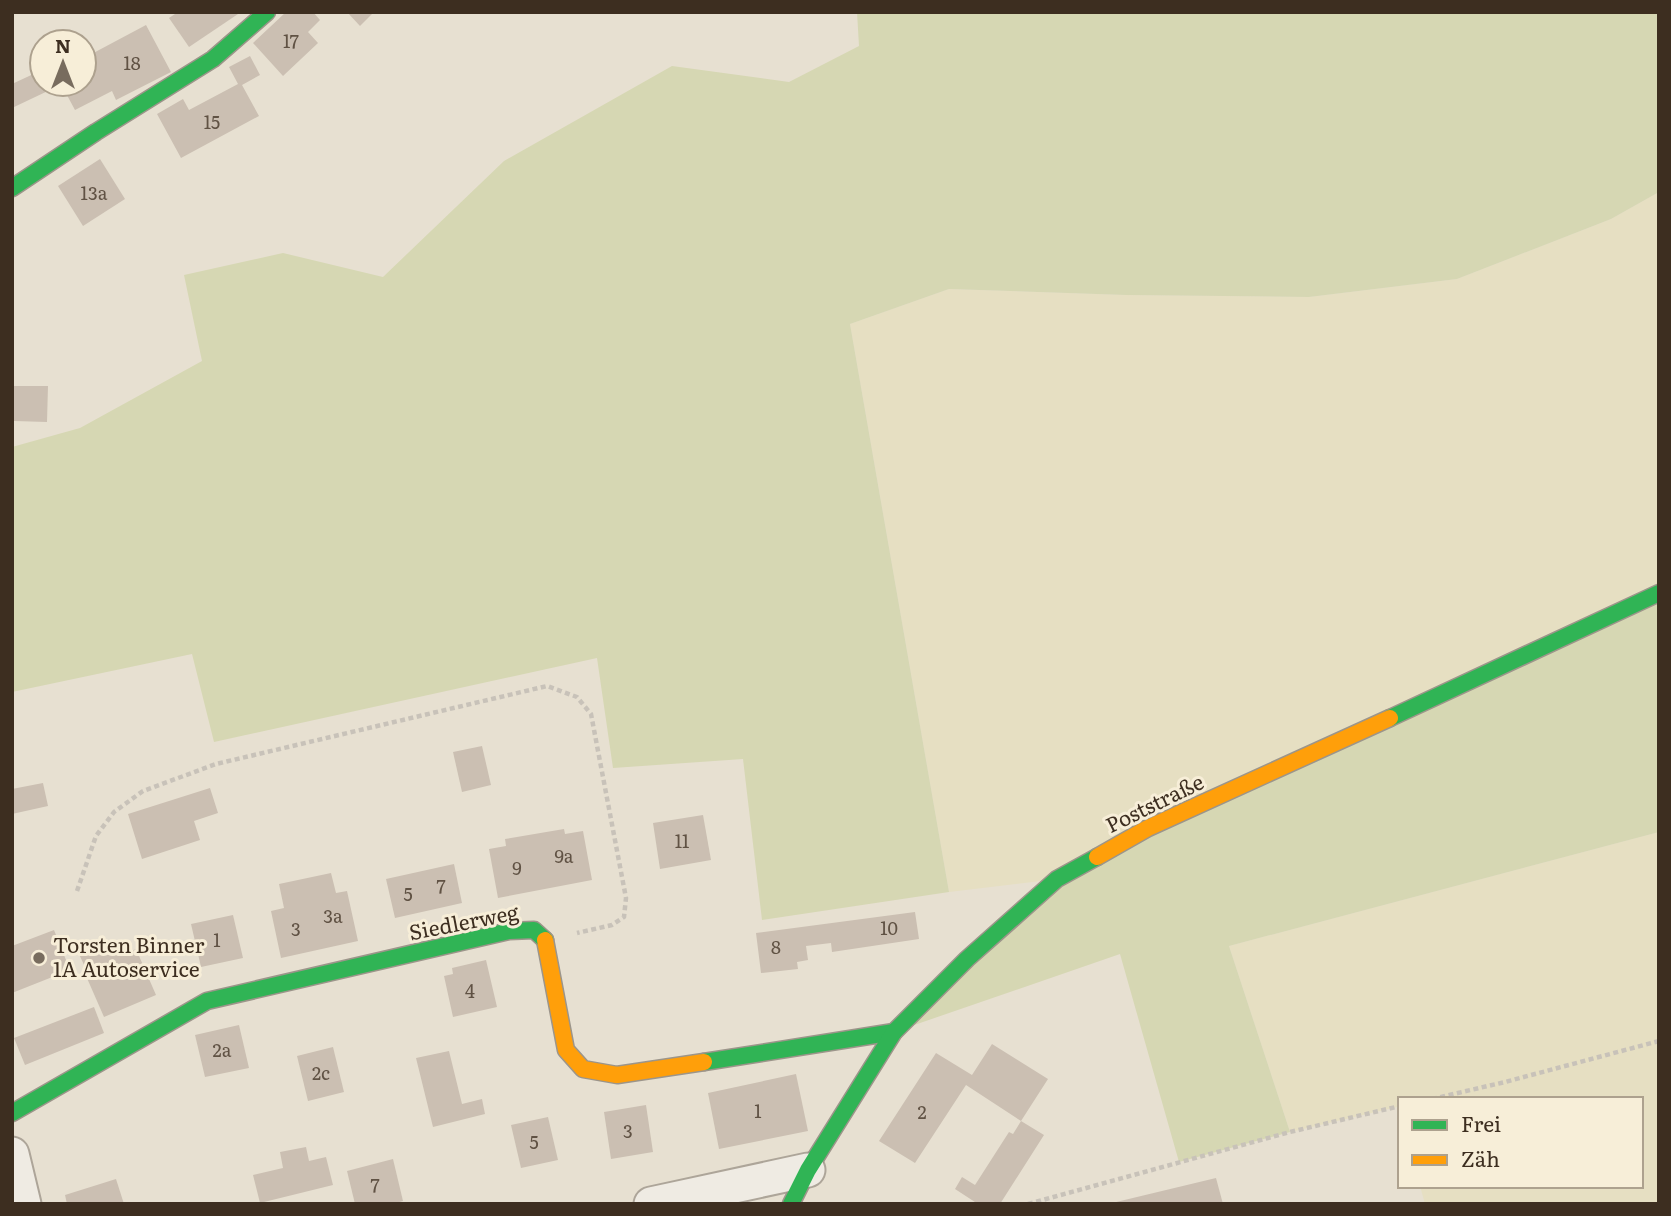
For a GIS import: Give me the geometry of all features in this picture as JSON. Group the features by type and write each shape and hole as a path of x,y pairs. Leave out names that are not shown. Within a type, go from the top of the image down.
{"street":[{"path":"12,188 213,59 267,12"},
{"name":"Poststraße","path":"791,1204 808,1170 894,1032 967,959 1056,879 1149,828 1659,593"},
{"name":"Siedlerweg","path":"12,1113 207,1001 509,931 534,930 546,941 566,1050 583,1069 617,1075 894,1032"},
{"path":"12,1154 24,1204"},
{"path":"651,1204 808,1170"}],"path":[{"path":"77,891 96,836 114,812 143,791 216,764 547,686 577,697 591,714 626,898 624,917 612,925 546,941"},
{"path":"1441,1097 1659,1041"},
{"path":"1028,1204 1290,1132 1398,1106"}],"shaded area":[{"path":"1659,192 1659,593 1057,879 949,892 850,324 949,289 1309,297 1457,279 1611,219"},
{"path":"1659,832 1659,1204 1425,1204 1421,1188 1643,1188 1643,1097 1398,1097 1398,1110 1397,1107 1290,1132 1229,946"}],"green space":[{"path":"857,12 1659,12 1659,192 1611,219 1457,279 1309,297 949,289 850,324 949,892 762,920 743,759 613,768 597,658 214,742 192,654 12,692 12,447 80,428 202,361 184,275 283,253 383,277 504,161 672,66 789,82 859,46"},
{"path":"1659,593 1659,832 1229,946 1290,1132 1179,1162 1120,954 894,1032 1057,879"}],"building":[{"path":"178,12 241,12 189,47 169,18"},
{"path":"286,12 313,12 320,20 308,32 318,43 283,76 253,43"},
{"path":"347,12 374,12 360,26"},
{"path":"146,25 171,72 116,100 112,91 75,110 69,98 98,98 98,51"},
{"path":"250,56 260,75 242,85 259,116 181,158 157,114 183,99 189,110 238,84 229,67"},
{"path":"28,77 28,98 33,98 12,108 12,84"},
{"path":"100,159 125,199 83,226 58,186"},
{"path":"14,386 48,386 47,422 14,421"},
{"path":"482,746 491,785 462,792 453,752"},
{"path":"43,783 48,806 12,814 12,789"},
{"path":"210,788 218,813 194,821 200,840 142,859 128,814"},
{"path":"703,815 711,860 660,869 653,823"},
{"path":"564,829 565,834 583,831 592,880 498,898 489,849 506,846 505,839"},
{"path":"454,864 462,903 395,918 386,879"},
{"path":"331,873 336,893 347,891 358,941 281,958 271,911 284,908 279,884"},
{"path":"915,912 919,939 832,952 831,943 806,946 808,960 797,962 798,969 761,973 756,933"},
{"path":"233,915 243,958 201,967 191,924"},
{"name":"Torsten Binner 1A Autoservice","path":"54,930 70,970 12,993 12,946"},
{"path":"113,939 120,956 136,949 156,995 104,1017 79,954"},
{"path":"486,960 497,1007 453,1017 444,976 453,974 452,968"},
{"path":"94,1007 104,1033 25,1065 14,1038"},
{"path":"239,1025 249,1068 205,1077 195,1035"},
{"path":"992,1044 1048,1079 1021,1121 966,1085 915,1163 879,1141 936,1053 972,1075"},
{"path":"333,1047 344,1092 308,1101 297,1056"},
{"path":"449,1051 462,1104 482,1099 485,1114 433,1127 416,1058"},
{"path":"796,1074 808,1131 719,1149 708,1093"},
{"path":"646,1105 653,1152 611,1159 604,1112"},
{"path":"548,1117 558,1160 521,1168 511,1125"},
{"path":"1021,1121 1044,1135 1000,1204 978,1204 955,1189 962,1177 975,1185 1009,1132 1013,1134"},
{"path":"306,1147 309,1161 326,1157 333,1185 260,1203 253,1175 283,1168 280,1152"},
{"path":"393,1159 403,1201 392,1204 355,1204 347,1171"},
{"path":"1216,1178 1223,1204 1112,1204 1112,1203"},
{"path":"116,1179 124,1204 67,1204 65,1195"}],"traffic: fast":[{"path":"12,188 213,59 267,12"},
{"path":"1390,718 1659,593"},
{"path":"791,1204 808,1170 894,1032 967,959 1057,879 1097,857"},
{"path":"12,1113 207,1001 509,931 534,930 545,940"},
{"path":"704,1062 894,1032"}],"traffic: slow":[{"path":"1097,857 1148,828 1390,718"},
{"path":"545,940 566,1050 583,1069 617,1075 704,1062"}],"place":[{"name":"Torsten Binner 1A Autoservice","path":"39,958"}]}
